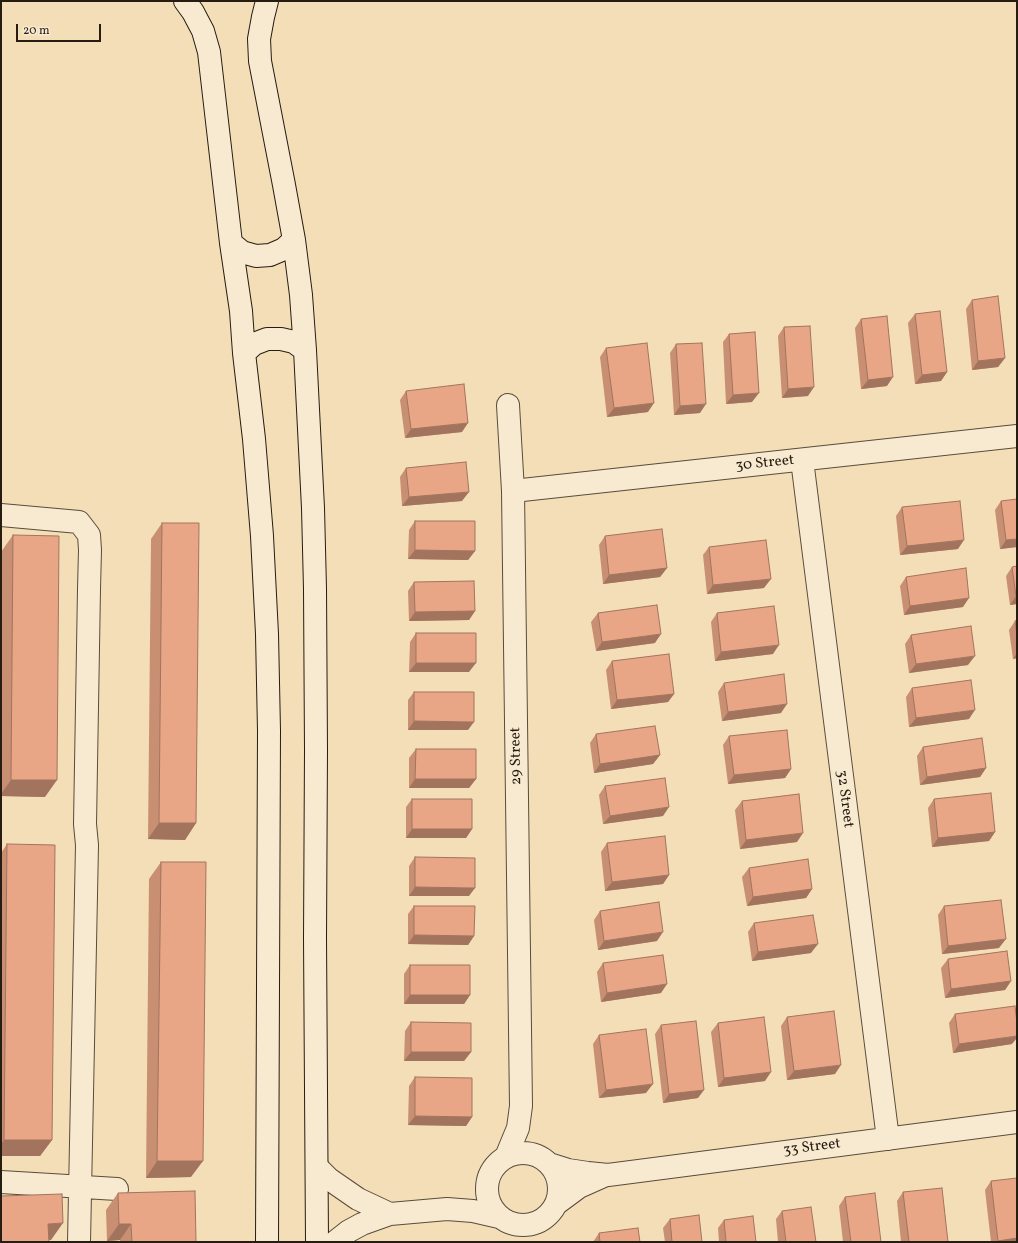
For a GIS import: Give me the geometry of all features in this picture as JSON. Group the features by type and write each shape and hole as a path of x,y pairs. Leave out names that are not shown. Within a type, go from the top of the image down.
{"street":[{"path":"185,1 193,12 203,31 209,52 231,243 241,311 262,536 267,634 269,731 267,1242"},
{"path":"267,1 262,17 259,39 260,61 294,240 301,295 305,350 315,589 317,1242"},
{"path":"231,243 242,252 256,256 263,256 270,255 284,249 294,240"},
{"path":"244,353 254,344 267,339 281,339 294,342 305,350"},
{"name":"29 Street","path":"506,1157 518,1128 521,1106 513,491 508,405"},
{"name":"30 Street","path":"513,491 1017,436"},
{"name":"32 Street","path":"802,460 888,1139"},
{"path":"1,515 79,522 89,535 90,550 85,824 87,845 79,1242"},
{"name":"29 Street","path":"521,1106 529,1133 546,1161"},
{"name":"33 Street","path":"546,1161 568,1170 608,1175 1017,1122"},
{"path":"335,1242 349,1231 362,1224 390,1214 447,1209 473,1211 501,1218 513,1224 524,1225 531,1233 551,1213 559,1194 559,1183 556,1173 546,1161 534,1154 524,1152 514,1153 498,1162 489,1177 470,1196 447,1209"},
{"path":"317,1167 329,1179 358,1199 390,1214"},
{"name":"33 Street","path":"556,1204 579,1187 608,1175"},
{"path":"489,1177 487,1188 488,1199 492,1208 501,1218 512,1242"},
{"path":"1,1182 117,1189"}],"building":[{"path":"998,296 1005,358 978,361 972,300"},
{"path":"940,311 947,372 922,375 915,314"},
{"path":"887,316 893,377 868,380 861,319"},
{"path":"810,326 814,387 788,389 784,327"},
{"path":"755,332 759,393 733,395 729,334"},
{"path":"647,343 654,403 614,408 606,348"},
{"path":"702,343 706,404 680,406 676,344"},
{"path":"464,384 468,423 411,429 406,391"},
{"path":"466,462 469,492 409,497 406,468"},
{"path":"1017,499 1017,539 1006,540 1001,501"},
{"path":"960,501 964,540 907,546 902,507"},
{"path":"415,521 475,521 475,551 415,550"},
{"path":"162,523 199,523 196,823 159,823"},
{"path":"662,529 667,568 609,575 605,536"},
{"path":"13,535 59,536 57,780 11,780"},
{"path":"766,540 771,579 713,585 709,547"},
{"path":"1017,566 1017,596 1016,596 1012,567"},
{"path":"966,568 969,598 910,606 906,577"},
{"path":"474,581 475,611 415,612 414,582"},
{"path":"657,605 661,634 602,642 598,613"},
{"path":"774,606 779,645 721,652 717,613"},
{"path":"1017,620 1017,635 1015,621"},
{"path":"971,626 975,656 916,664 911,635"},
{"path":"416,633 476,633 476,663 416,663"},
{"path":"669,654 674,694 617,700 612,661"},
{"path":"784,674 787,704 728,712 724,683"},
{"path":"971,680 975,710 916,718 912,688"},
{"path":"414,692 474,692 474,722 414,721"},
{"path":"655,726 660,755 600,764 596,734"},
{"path":"787,730 791,769 734,775 729,736"},
{"path":"982,738 986,768 927,777 923,747"},
{"path":"416,749 476,749 476,779 415,779"},
{"path":"665,778 669,807 610,816 605,786"},
{"path":"991,793 995,832 938,838 934,799"},
{"path":"799,794 803,833 746,840 742,801"},
{"path":"412,799 472,799 472,829 412,829"},
{"path":"665,836 669,875 612,882 607,843"},
{"path":"7,844 55,845 52,1140 4,1140"},
{"path":"415,857 475,858 475,888 415,887"},
{"path":"808,859 812,889 753,897 749,868"},
{"path":"161,862 206,862 203,1161 157,1161"},
{"path":"1001,900 1006,939 948,946 944,906"},
{"path":"659,902 663,932 604,941 600,911"},
{"path":"414,906 475,906 474,936 414,935"},
{"path":"813,915 818,944 758,952 754,923"},
{"path":"1007,951 1011,981 951,989 948,959"},
{"path":"663,955 667,984 607,993 603,963"},
{"path":"410,965 470,965 470,995 410,995"},
{"path":"1015,1006 1017,1036 959,1044 955,1014"},
{"path":"834,1011 841,1065 794,1071 787,1017"},
{"path":"764,1017 771,1072 724,1078 718,1023"},
{"path":"696,1021 704,1090 669,1094 661,1025"},
{"path":"411,1022 471,1023 471,1052 411,1052"},
{"path":"646,1029 653,1084 606,1090 599,1035"},
{"path":"415,1077 472,1078 472,1117 415,1116"},
{"path":"1017,1178 1017,1238 998,1241 991,1181"},
{"path":"942,1188 948,1242 909,1242 903,1192"},
{"path":"195,1191 196,1242 132,1242 131,1224 119,1224 118,1193"},
{"path":"875,1193 881,1242 851,1242 845,1197"},
{"path":"62,1194 63,1223 48,1224 49,1242 1,1242 1,1196"},
{"path":"811,1207 816,1242 786,1242 782,1211"},
{"path":"699,1215 702,1242 672,1242 670,1219"},
{"path":"753,1216 756,1242 726,1242 724,1220"},
{"path":"638,1228 640,1242 600,1242 599,1233"}]}
